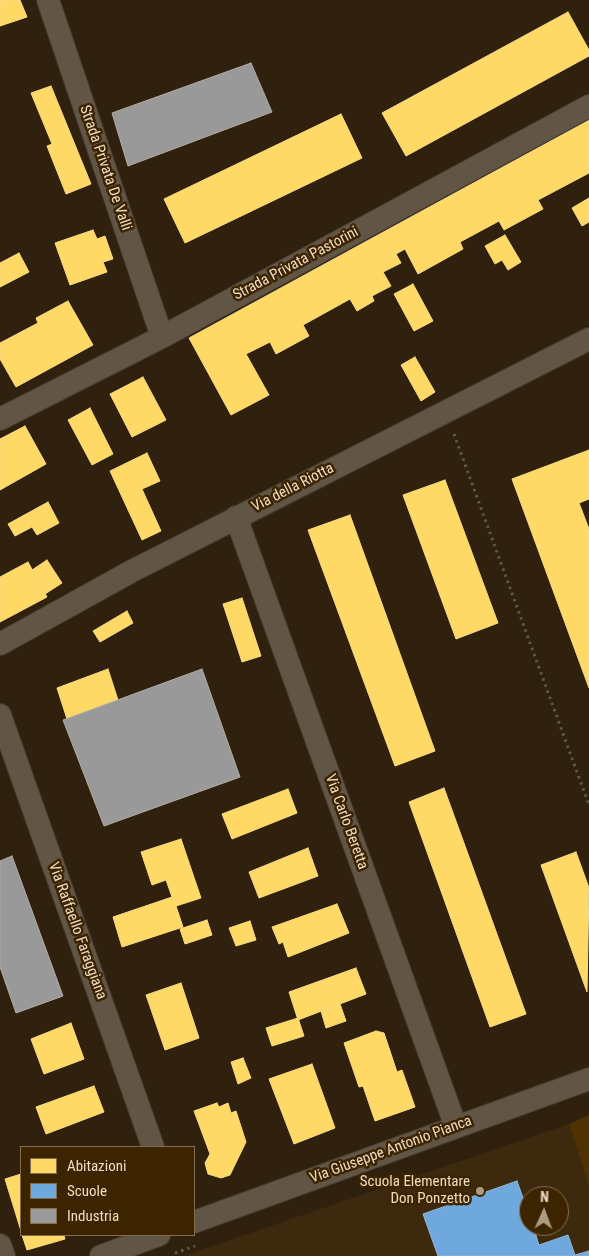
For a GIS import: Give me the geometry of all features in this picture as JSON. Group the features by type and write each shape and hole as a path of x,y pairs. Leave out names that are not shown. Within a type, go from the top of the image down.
{"street":[{"name":"Strada Privata De Valli","path":"48,0 162,337"},
{"name":"Strada Privata Pastorini","path":"0,419 162,337 589,106"},
{"name":"Via della Riotta","path":"0,644 132,571 236,517 589,339"},
{"name":"Via Carlo Beretta","path":"236,517 456,1127"},
{"name":"Via Raffaello Faraggiana","path":"0,715 153,1146"},
{"name":"Via Giuseppe Antonio Pianca","path":"195,1222 589,1078"},
{"path":"101,1256 156,1236"},
{"path":"0,1245 4,1256"}],"path":[{"path":"445,411 589,805"}],"shaded area":[{"path":"589,1115 589,1187 569,1124"},
{"name":"Scuola Elementare Don Ponzetto","path":"569,1124 589,1187 589,1256 183,1256"}],"building: Abitazioni":[{"path":"0,0 20,0 27,17 0,26"},
{"path":"568,12 589,50 589,56 406,156 382,113"},
{"path":"51,86 91,184 66,194 47,146 52,144 31,93"},
{"path":"341,114 362,158 185,243 164,199"},
{"path":"589,120 589,173 538,200 543,209 504,230 499,221 460,242 463,249 418,274 405,249 396,254 401,263 383,272 391,286 372,296 374,301 357,311 350,299 303,325 309,336 276,354 270,342 246,354 269,395 231,415 189,338"},
{"path":"589,198 589,222 582,226 572,208"},
{"path":"93,230 97,239 105,236 113,259 103,262 107,272 70,285 55,243"},
{"path":"505,235 521,262 508,270 502,260 495,264 485,246"},
{"path":"19,253 29,272 0,287 0,263"},
{"path":"413,284 433,321 414,331 394,294"},
{"path":"68,301 93,345 16,387 0,359 0,343 38,323 36,318"},
{"path":"415,357 435,392 421,401 401,365"},
{"path":"143,377 166,420 132,437 110,394"},
{"path":"90,408 113,454 92,465 68,420"},
{"path":"25,426 46,464 0,490 0,439"},
{"path":"589,450 589,499 579,503 589,529 589,688 512,479"},
{"path":"147,453 160,481 142,489 161,531 142,540 110,471"},
{"path":"445,480 498,623 456,639 403,495"},
{"path":"48,502 59,523 37,535 32,527 15,536 8,524"},
{"path":"350,515 435,751 395,766 308,530"},
{"path":"47,560 62,583 45,594 32,570"},
{"path":"28,562 47,597 0,622 0,577"},
{"path":"242,598 261,656 242,662 223,604"},
{"path":"127,611 133,623 100,642 93,631"},
{"path":"108,669 118,700 67,719 57,688"},
{"path":"444,788 526,1014 490,1027 409,802"},
{"path":"288,789 297,813 232,839 222,814"},
{"path":"181,839 201,898 176,906 183,927 122,947 113,917 172,897 166,880 152,885 141,852"},
{"path":"308,848 318,876 259,898 249,872"},
{"path":"576,852 589,888 587,992 541,865"},
{"path":"337,904 349,933 288,957 283,942 279,944 272,927"},
{"path":"207,920 212,935 185,944 180,929"},
{"path":"250,921 256,940 236,946 229,928"},
{"path":"356,968 366,994 298,1020 289,992"},
{"path":"181,983 199,1038 165,1050 146,995"},
{"path":"340,1004 346,1021 326,1028 321,1011"},
{"path":"298,1018 304,1036 272,1046 266,1028"},
{"path":"71,1023 84,1059 44,1074 31,1039"},
{"path":"376,1031 384,1033 397,1072 402,1070 415,1107 375,1121 363,1086 359,1087 344,1043"},
{"path":"243,1058 251,1078 238,1084 231,1062"},
{"path":"312,1064 335,1128 294,1144 269,1079"},
{"path":"94,1086 104,1112 46,1134 36,1107"},
{"path":"217,1103 219,1107 228,1103 231,1113 236,1111 246,1142 230,1175 221,1178 208,1174 205,1163 210,1154 194,1111"},
{"path":"20,1174 20,1228 5,1179"},
{"path":"22,1236 64,1236 65,1239 27,1250"}],"building: Scuole":[{"path":"517,1181 519,1187 519,1236 536,1236 539,1245 568,1236 575,1255 589,1251 589,1256 438,1256 423,1214"}],"building: Industria":[{"path":"251,63 272,112 128,166 112,113"},
{"path":"202,669 240,777 104,826 63,720"},
{"path":"12,856 63,996 16,1013 0,967 0,861"}],"place":[{"name":"Scuola Elementare Don Ponzetto","path":"480,1191"}]}
